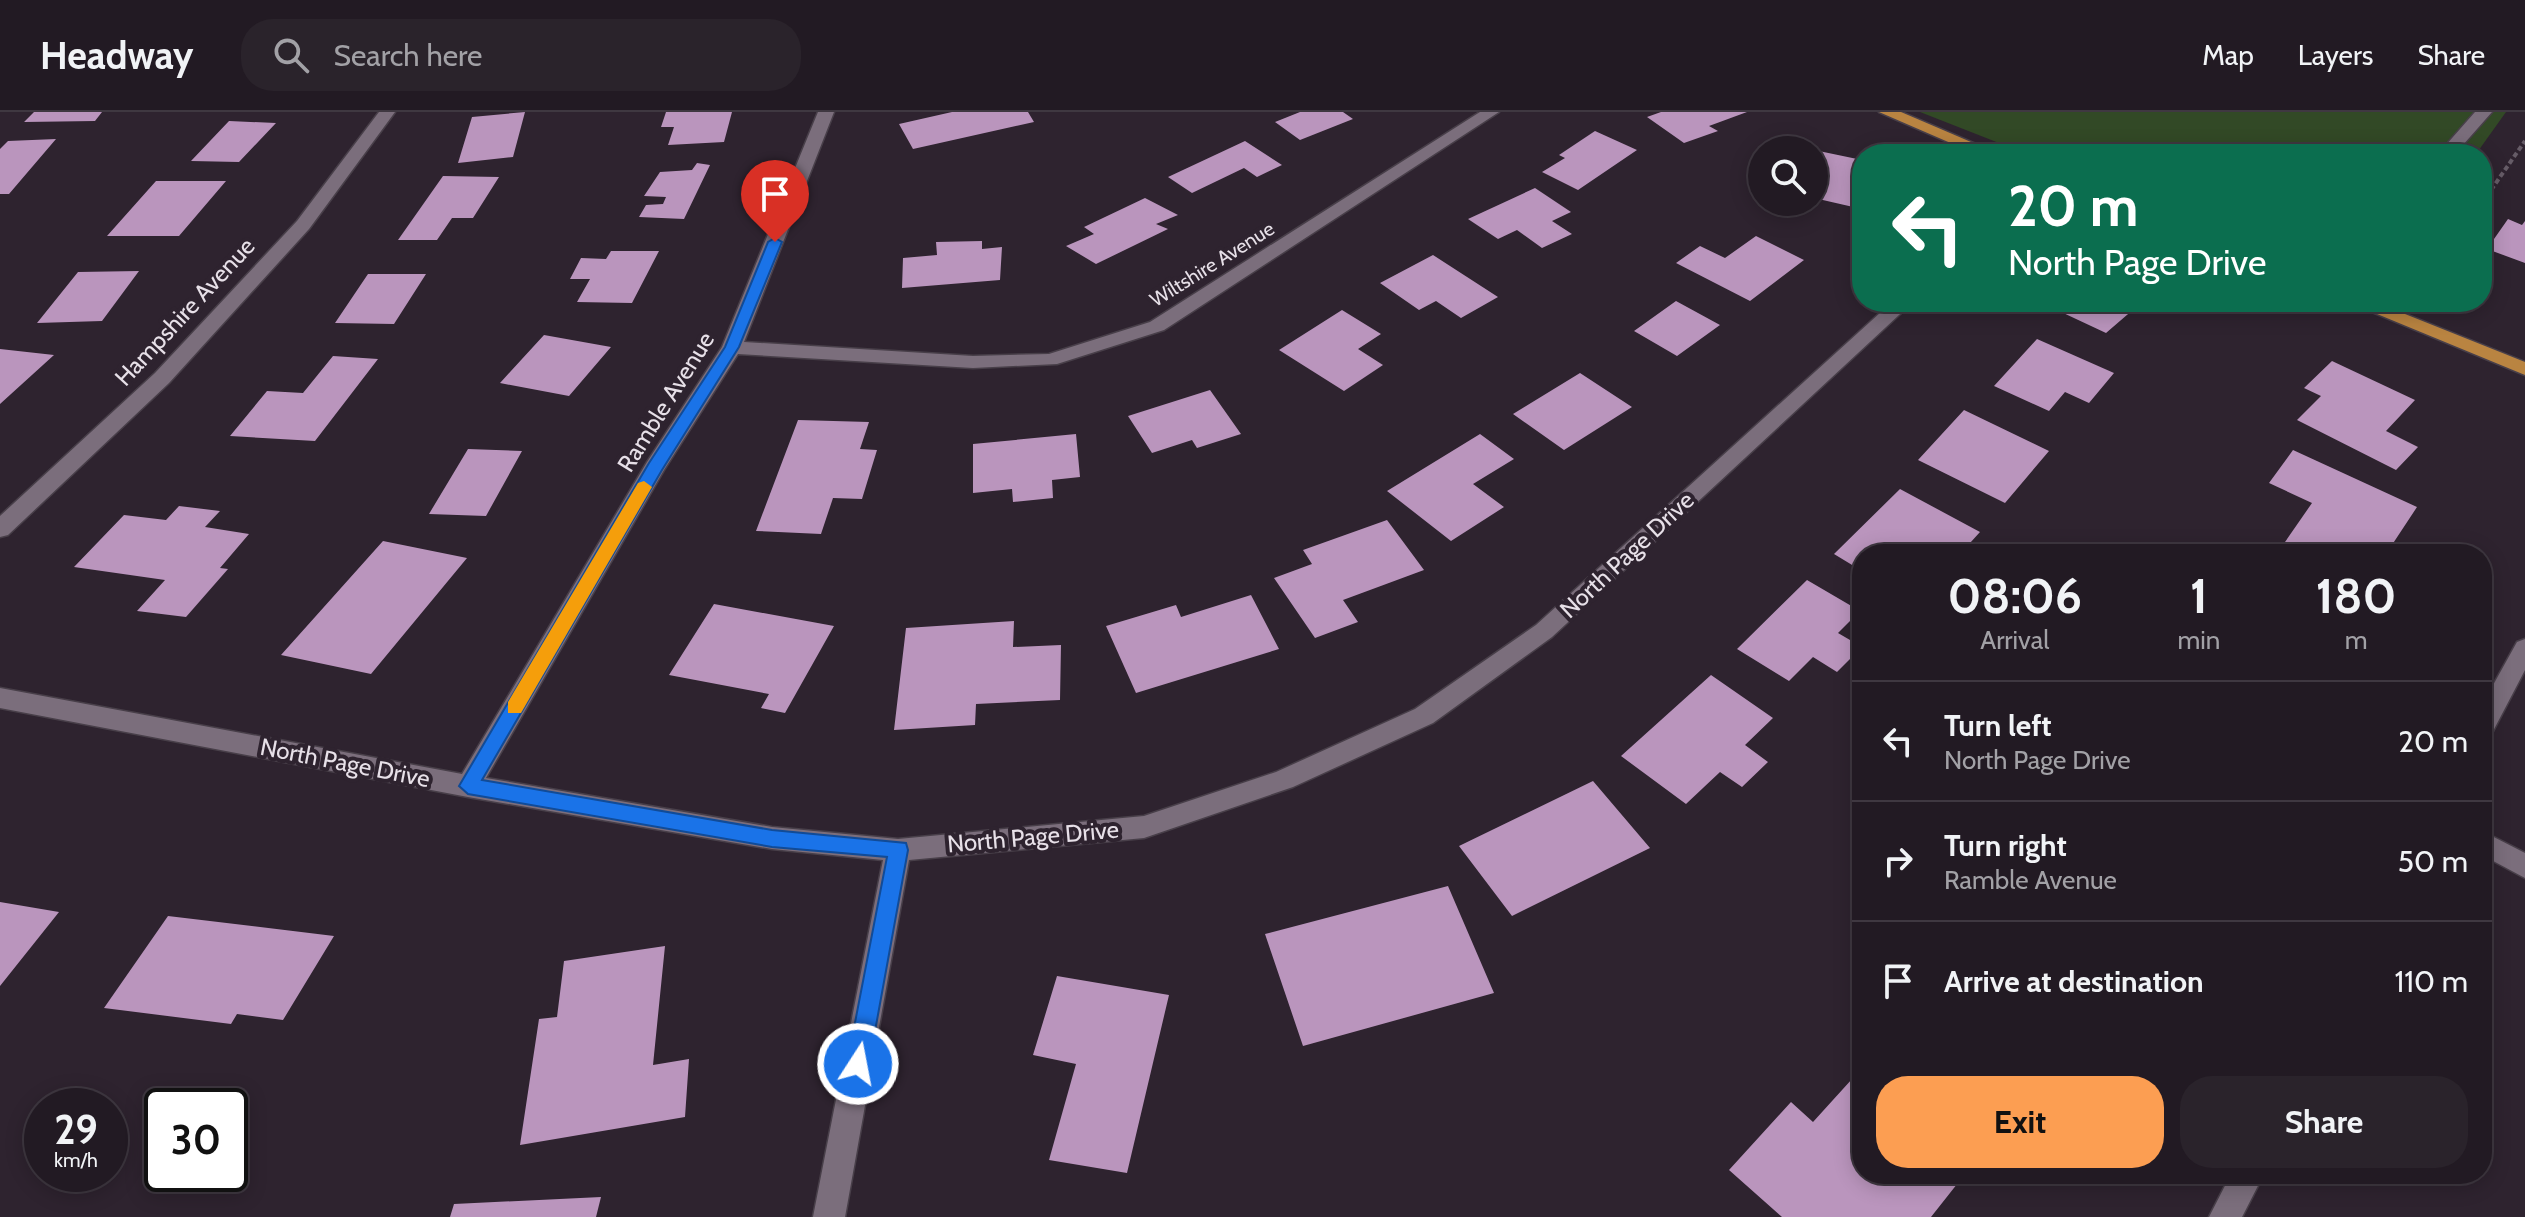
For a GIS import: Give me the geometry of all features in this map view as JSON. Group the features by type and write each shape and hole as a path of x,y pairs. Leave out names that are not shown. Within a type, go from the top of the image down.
{"main road":[{"path":"1887,112 1966,144"},
{"path":"2383,312 2525,369"}],"street":[{"name":"Hampshire Avenue","path":"0,529 162,378 303,225 387,112"},
{"name":"Ramble Avenue","path":"468,786 655,467 732,347 826,112"},
{"name":"Wiltshire Avenue","path":"732,347 973,362 1050,360 1157,326 1491,112"},
{"path":"2455,144 2484,112"},
{"name":"North Page Drive","path":"0,698 468,786 772,838 898,850 1144,827 1284,780 1424,716 1544,631 1892,312"},
{"path":"2492,709 2525,648"},
{"path":"2492,848 2525,866"},
{"path":"829,1217 898,850"},
{"path":"2225,1217 2243,1184"}],"path":[{"path":"2492,189 2525,141"}],"green space":[{"path":"1920,112 2506,112 2483,144 2002,144"}],"building":[{"path":"34,112 102,112 95,121 24,122"},
{"path":"525,112 513,157 458,163 472,117"},
{"path":"666,112 732,112 724,142 668,145 674,127 661,127"},
{"path":"952,112 1028,112 1034,122 913,149 899,124"},
{"path":"1300,112 1343,112 1353,119 1300,140 1275,122"},
{"path":"1661,112 1747,112 1709,126 1718,131 1684,143 1647,117"},
{"path":"229,121 276,123 239,162 191,161"},
{"path":"1595,131 1637,150 1578,190 1542,172 1565,158 1559,155"},
{"path":"56,139 9,194 0,194 0,149 8,141"},
{"path":"1245,141 1282,165 1257,177 1244,168 1192,193 1168,177"},
{"path":"1828,153 1852,158 1852,207 1828,201"},
{"path":"697,163 710,165 684,219 639,217 646,205 663,204 666,197 644,196 660,172 692,170"},
{"path":"443,176 499,177 473,218 452,218 437,240 398,240"},
{"path":"156,181 226,181 179,236 107,236"},
{"path":"1535,188 1571,212 1552,221 1572,234 1542,248 1517,230 1498,239 1468,219"},
{"path":"1145,198 1178,215 1156,224 1168,229 1096,264 1066,246 1094,234 1084,227"},
{"path":"2508,219 2522,225 2525,221 2525,263 2492,251 2492,242"},
{"path":"1756,236 1804,260 1750,301 1676,263 1700,246 1725,258"},
{"path":"982,241 982,249 1002,247 1000,280 902,288 903,258 937,255 936,242"},
{"path":"611,251 659,251 632,303 577,302 590,279 570,279 581,258 606,259"},
{"path":"1433,255 1498,297 1461,318 1436,301 1419,310 1380,283"},
{"path":"139,271 102,321 37,323 78,272"},
{"path":"368,274 426,274 394,324 335,323"},
{"path":"1676,301 1720,325 1677,356 1634,331"},
{"path":"1342,310 1381,334 1358,349 1383,365 1344,391 1279,350"},
{"path":"2061,312 2130,312 2106,333"},
{"path":"544,335 611,347 569,396 500,383"},
{"path":"2037,339 2114,373 2089,403 2065,392 2049,411 1994,386"},
{"path":"0,349 54,355 0,404"},
{"path":"333,356 378,359 315,441 230,436 267,391 303,393"},
{"path":"2332,361 2415,400 2386,431 2418,447 2396,470 2297,420 2321,396 2304,388"},
{"path":"1580,373 1632,407 1564,450 1513,414"},
{"path":"1210,390 1241,434 1197,448 1192,440 1152,453 1128,416"},
{"path":"1964,410 2049,451 2005,503 1918,460"},
{"path":"798,420 869,422 860,449 877,450 862,499 833,498 821,534 756,531"},
{"path":"1076,434 1080,477 1052,480 1053,498 1013,502 1012,489 973,493 973,444"},
{"path":"1480,434 1514,459 1473,484 1504,507 1451,541 1387,491"},
{"path":"468,449 522,451 486,516 429,514"},
{"path":"2293,450 2417,507 2393,544 2289,544 2285,542 2312,503 2269,483"},
{"path":"1900,489 1980,532 1969,544 1852,544 1852,565 1834,554"},
{"path":"179,506 220,511 205,527 249,534 220,568 228,569 186,617 137,611 165,580 74,567 124,515 166,520"},
{"path":"1387,520 1424,570 1343,600 1358,622 1315,638 1274,578 1312,564 1303,550"},
{"path":"383,541 467,558 371,674 281,655"},
{"path":"1807,580 1852,606 1852,619 1838,633 1852,641 1852,657 1837,672 1813,657 1789,681 1737,649"},
{"path":"1251,595 1279,649 1136,693 1106,626 1176,605 1181,617"},
{"path":"714,604 834,626 785,713 761,708 769,694 669,675"},
{"path":"1014,621 1013,647 1061,645 1060,700 976,704 975,725 894,730 906,628"},
{"path":"1711,675 1773,718 1745,745 1768,762 1742,787 1720,772 1686,804 1621,756"},
{"path":"1593,781 1650,848 1512,916 1459,846"},
{"path":"1448,886 1494,993 1303,1046 1265,934"},
{"path":"0,902 59,912 0,986"},
{"path":"168,916 334,936 283,1020 237,1014 231,1024 104,1008"},
{"path":"665,946 653,1065 689,1059 685,1117 520,1145 539,1019 557,1017 564,961"},
{"path":"1057,976 1169,995 1127,1173 1049,1160 1076,1064 1033,1055"},
{"path":"1852,1079 1852,1184 1957,1184 1931,1217 1782,1217 1729,1170 1791,1102 1813,1122"},
{"path":"601,1197 596,1217 450,1217 454,1204"}],"slow traffic":[{"path":"514,708 644,487"}],"route":[{"path":"775,242 732,347 655,467 468,786 772,838 898,850 858,1064"}]}
